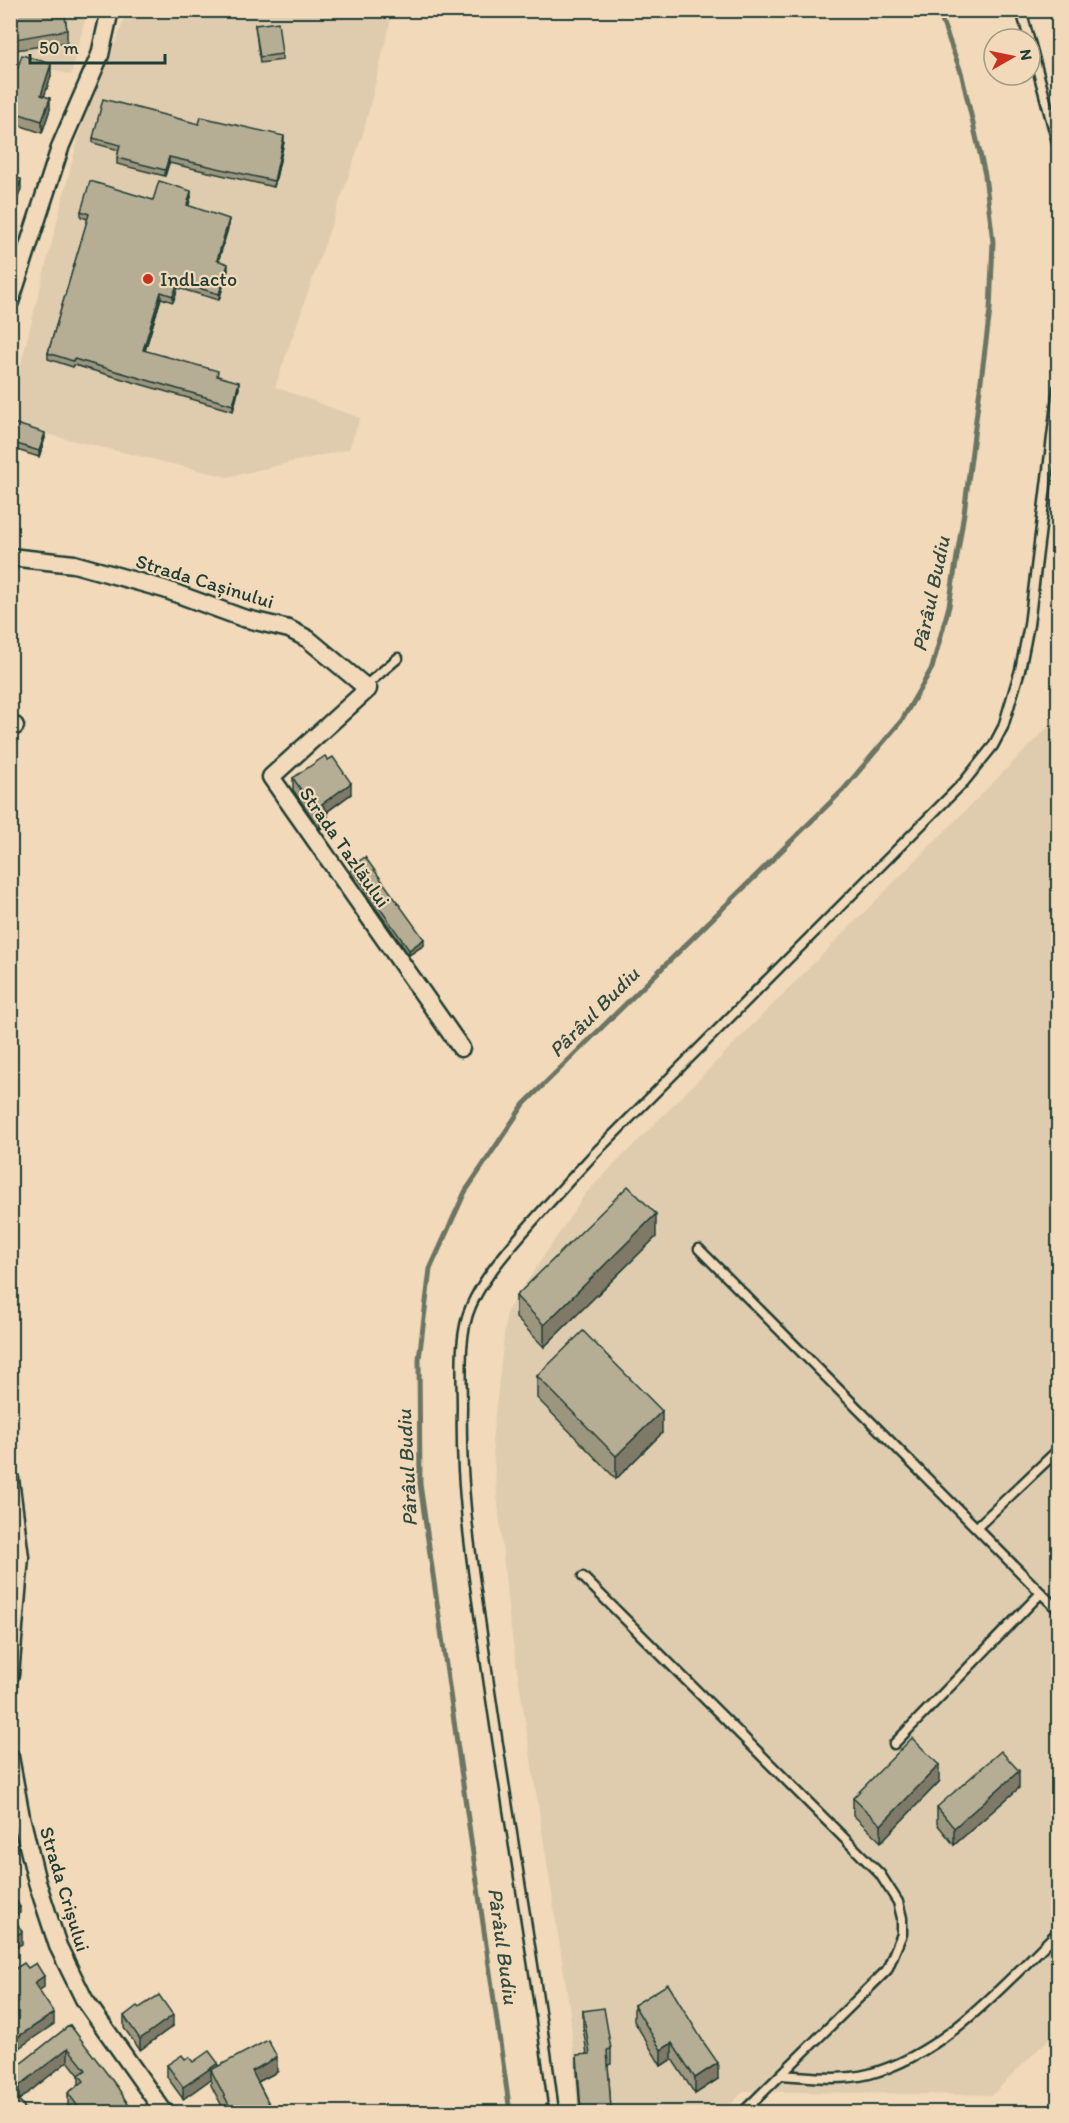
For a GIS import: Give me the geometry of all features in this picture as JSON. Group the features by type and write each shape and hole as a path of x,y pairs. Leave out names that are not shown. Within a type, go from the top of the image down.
{"street":[{"path":"10,302 61,145 100,55 110,10"},
{"name":"Strada Cașinului","path":"10,557 74,564 164,589 243,618 289,628 308,639 367,688"},
{"name":"Strada Tazlăului","path":"367,688 271,777 461,1048"},
{"path":"10,1479 20,1557 10,1675"},
{"name":"Strada Crișului","path":"10,1757 21,1817 37,1882 58,1946 84,1999 164,2112"}],"lane":[{"path":"1022,10 1027,27"},
{"path":"1042,84 1059,146"},
{"path":"554,2112 542,2021 494,1730 466,1525 462,1464 462,1377 463,1338 471,1306 494,1268 539,1213 596,1152 964,782 993,746 1008,712 1020,670 1029,625 1059,388"},
{"path":"367,688 398,658"},
{"path":"699,1249 1059,1610"},
{"path":"977,1527 1059,1450"},
{"path":"583,1577 880,1874 898,1902 902,1934 887,1970 742,2112"},
{"path":"894,1744 1041,1593"},
{"path":"782,2074 822,2079 867,2074 905,2061 945,2037 1059,1932"}],"shaded area":[{"path":"11,11 87,11 71,75 11,56"},
{"path":"127,11 393,11 363,134 275,387 360,418 349,449 228,477 11,426 11,403 82,123 103,76"},
{"path":"1058,717 1058,2030 992,2095 744,2091 723,2112 578,2112 570,2012 509,1617 492,1440 507,1311 586,1193"}],"building":[{"path":"11,10 64,10 67,30 16,39"},
{"path":"278,22 282,54 260,57 255,25"},
{"path":"22,55 51,64 41,95 50,98 42,121 10,111 10,85 12,85"},
{"path":"103,99 199,124 201,117 284,136 274,181 169,157 165,170 117,158 120,145 93,138"},
{"path":"10,176 21,179 10,213"},
{"name":"IndLacto","path":"90,181 153,200 159,181 191,191 187,205 229,219 217,260 228,264 219,294 178,282 173,296 161,292 143,350 218,371 217,376 239,382 233,405 48,353 89,214 81,211"},
{"path":"10,422 45,433 39,451 17,444 15,452 10,451"},
{"path":"325,756 328,760 333,757 351,783 322,804 328,812 320,818 293,778"},
{"path":"365,857 424,939 409,950 351,867"},
{"path":"628,1186 656,1214 544,1325 516,1296"},
{"path":"583,1331 662,1411 616,1456 537,1376"},
{"path":"912,1738 939,1765 881,1825 853,1798"},
{"path":"1001,1751 1019,1771 954,1828 937,1807"},
{"path":"10,1891 20,1907 10,1911"},
{"path":"12,1914 22,1932 10,1938 10,1915"},
{"path":"24,1963 28,1968 36,1963 44,1976 34,1983 54,2013 10,2042 10,1972"},
{"path":"668,1984 718,2063 695,2078 672,2043 661,2050 634,2005"},
{"path":"159,1995 173,2015 140,2039 124,2016 137,2006 139,2008"},
{"path":"604,2008 611,2049 607,2050 611,2109 581,2111 577,2055 590,2054 583,2011"},
{"path":"70,2025 118,2088 133,2112 82,2112 68,2093 84,2081 79,2075 86,2070 68,2048 19,2086 10,2083 10,2072"},
{"path":"268,2040 277,2057 252,2071 273,2112 214,2112 229,2105 211,2070"},
{"path":"209,2051 218,2063 183,2087 167,2065 182,2055 185,2059 189,2057 193,2062"},
{"path":"289,2107 291,2112 278,2112"}],"waterway":[{"name":"Pârâul Budiu","path":"510,2112 420,1484 419,1359 430,1269 465,1192 524,1104 843,790 902,720 932,668 949,606 964,513 990,310 993,242 985,175 961,72 938,10"}],"place":[{"name":"IndLacto","path":"148,279"}]}
